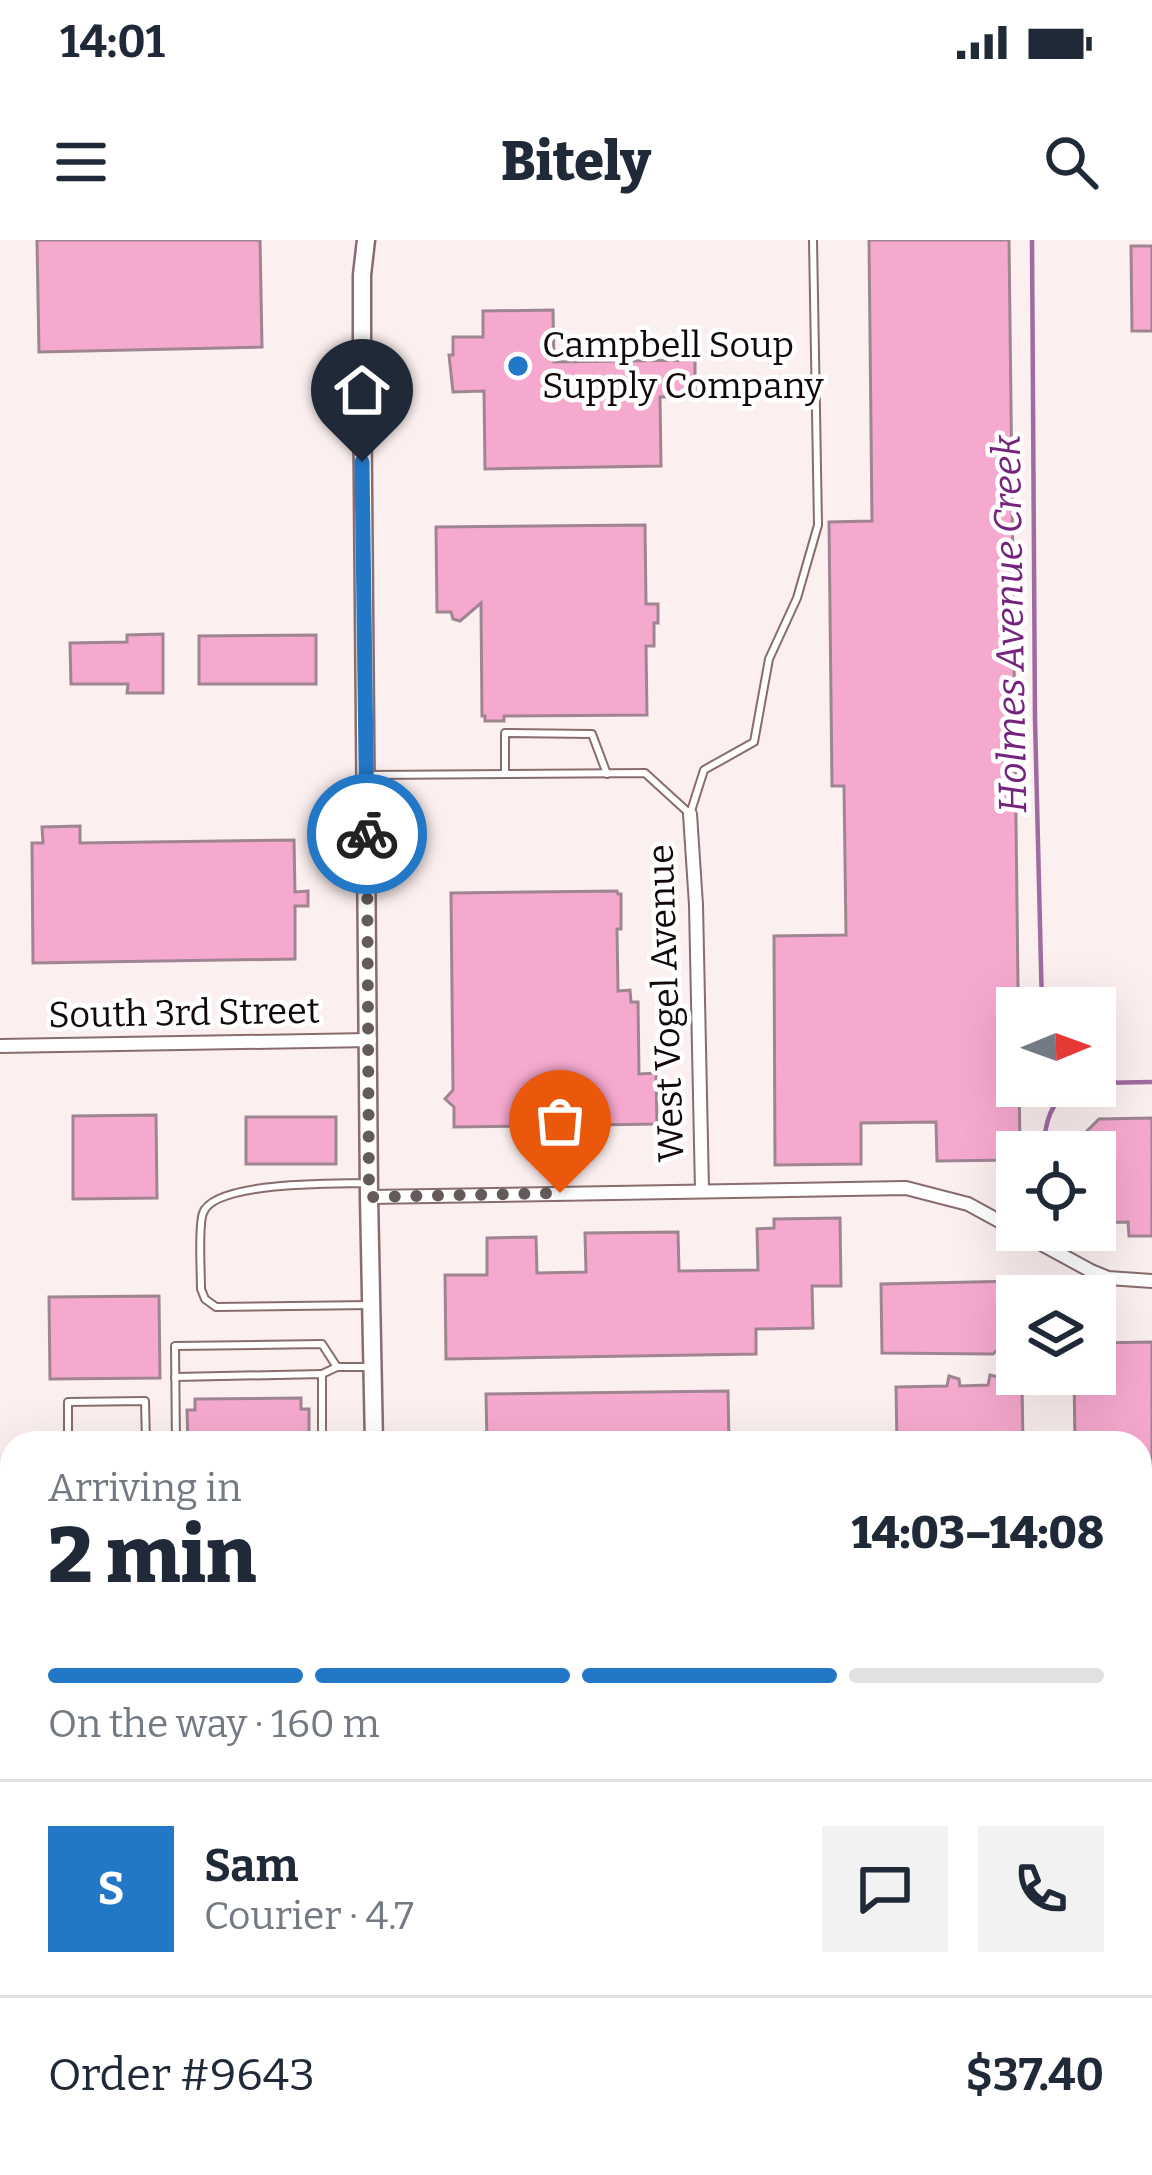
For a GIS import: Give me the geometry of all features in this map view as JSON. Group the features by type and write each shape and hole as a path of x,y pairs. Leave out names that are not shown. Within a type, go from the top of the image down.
{"street":[{"path":"366,240 362,309 374,1431"},
{"name":"West Vogel Avenue","path":"690,814 702,1190"},
{"name":"South 3rd Street","path":"0,1046 370,1040"},
{"path":"369,1190 906,1188 968,1204 1108,1278 1152,1281"}],"lane":[{"path":"366,775 645,773 690,814 704,770 754,742 769,659 797,598 818,525 813,240"},
{"path":"505,774 505,733 592,734 607,774"},
{"path":"369,1190 265,1186 211,1202 202,1213 201,1288 216,1306 371,1304"},
{"path":"176,1431 175,1346 322,1344 337,1367"},
{"path":"175,1377 322,1374 337,1367 373,1367"},
{"path":"322,1374 322,1431"},
{"path":"68,1431 68,1402 146,1400 146,1431"}],"building":[{"path":"37,240 260,240 262,347 39,352"},
{"path":"869,240 1009,240 1018,987 996,987 996,1107 1019,1107 1020,1131 996,1131 996,1160 937,1161 936,1122 861,1123 861,1164 775,1165 774,936 846,935 844,786 832,786 829,522 872,521"},
{"path":"1131,246 1152,246 1152,331 1132,331"},
{"path":"553,310 554,362 695,360 695,396 660,397 661,466 485,469 484,391 453,392 449,355 453,355 453,337 483,337 483,311"},
{"path":"645,525 646,604 658,604 654,646 646,646 647,715 504,716 504,721 485,721 481,603 460,621 451,612 437,612 436,527"},
{"path":"163,634 163,693 127,693 128,684 71,684 70,643 127,642 127,635"},
{"path":"316,635 316,684 199,684 199,636"},
{"path":"80,826 80,843 294,840 295,892 308,891 308,906 295,906 295,959 33,963 32,843 43,843 42,827"},
{"path":"451,893 621,894 618,991 630,990 631,1002 638,1002 639,1074 656,1073 657,1124 454,1127 454,1107 445,1099 453,1090"},
{"path":"156,1115 157,1198 73,1199 73,1116"},
{"path":"246,1117 336,1117 336,1164 246,1164"},
{"path":"1152,1118 1152,1236 1129,1236 1128,1222 1116,1222 1116,1131 1087,1131 1099,1119"},
{"path":"840,1218 841,1286 812,1286 813,1328 756,1329 756,1354 446,1359 445,1275 487,1275 487,1238 536,1237 537,1273 586,1272 585,1233 678,1232 679,1271 758,1270 757,1229 774,1228 774,1219"},
{"path":"996,1282 996,1351 882,1353 881,1284"},
{"path":"159,1296 160,1378 50,1379 49,1297"},
{"path":"1152,1342 1152,1431 1075,1431 1074,1395 1116,1395 1116,1343"},
{"path":"990,1375 996,1376 996,1395 1022,1395 1023,1431 897,1431 896,1387 947,1386 949,1376 959,1379 960,1386 988,1385"},
{"path":"728,1391 729,1431 487,1431 486,1394"},
{"path":"301,1398 301,1409 309,1409 309,1431 188,1431 187,1410 195,1410 195,1399"}],"waterway":[{"name":"Holmes Avenue Creek","path":"1032,240 1041,987"},
{"name":"Holmes Avenue Creek","path":"1116,1083 1152,1082"},
{"name":"Holmes Avenue Creek","path":"1045,1131 1054,1107"}],"way so far":[{"path":"367,834 369,1197 560,1193"}],"place":[{"name":"Campbell Soup Supply Company","path":"518,366"}],"route":[{"path":"362,462 367,834"}]}
